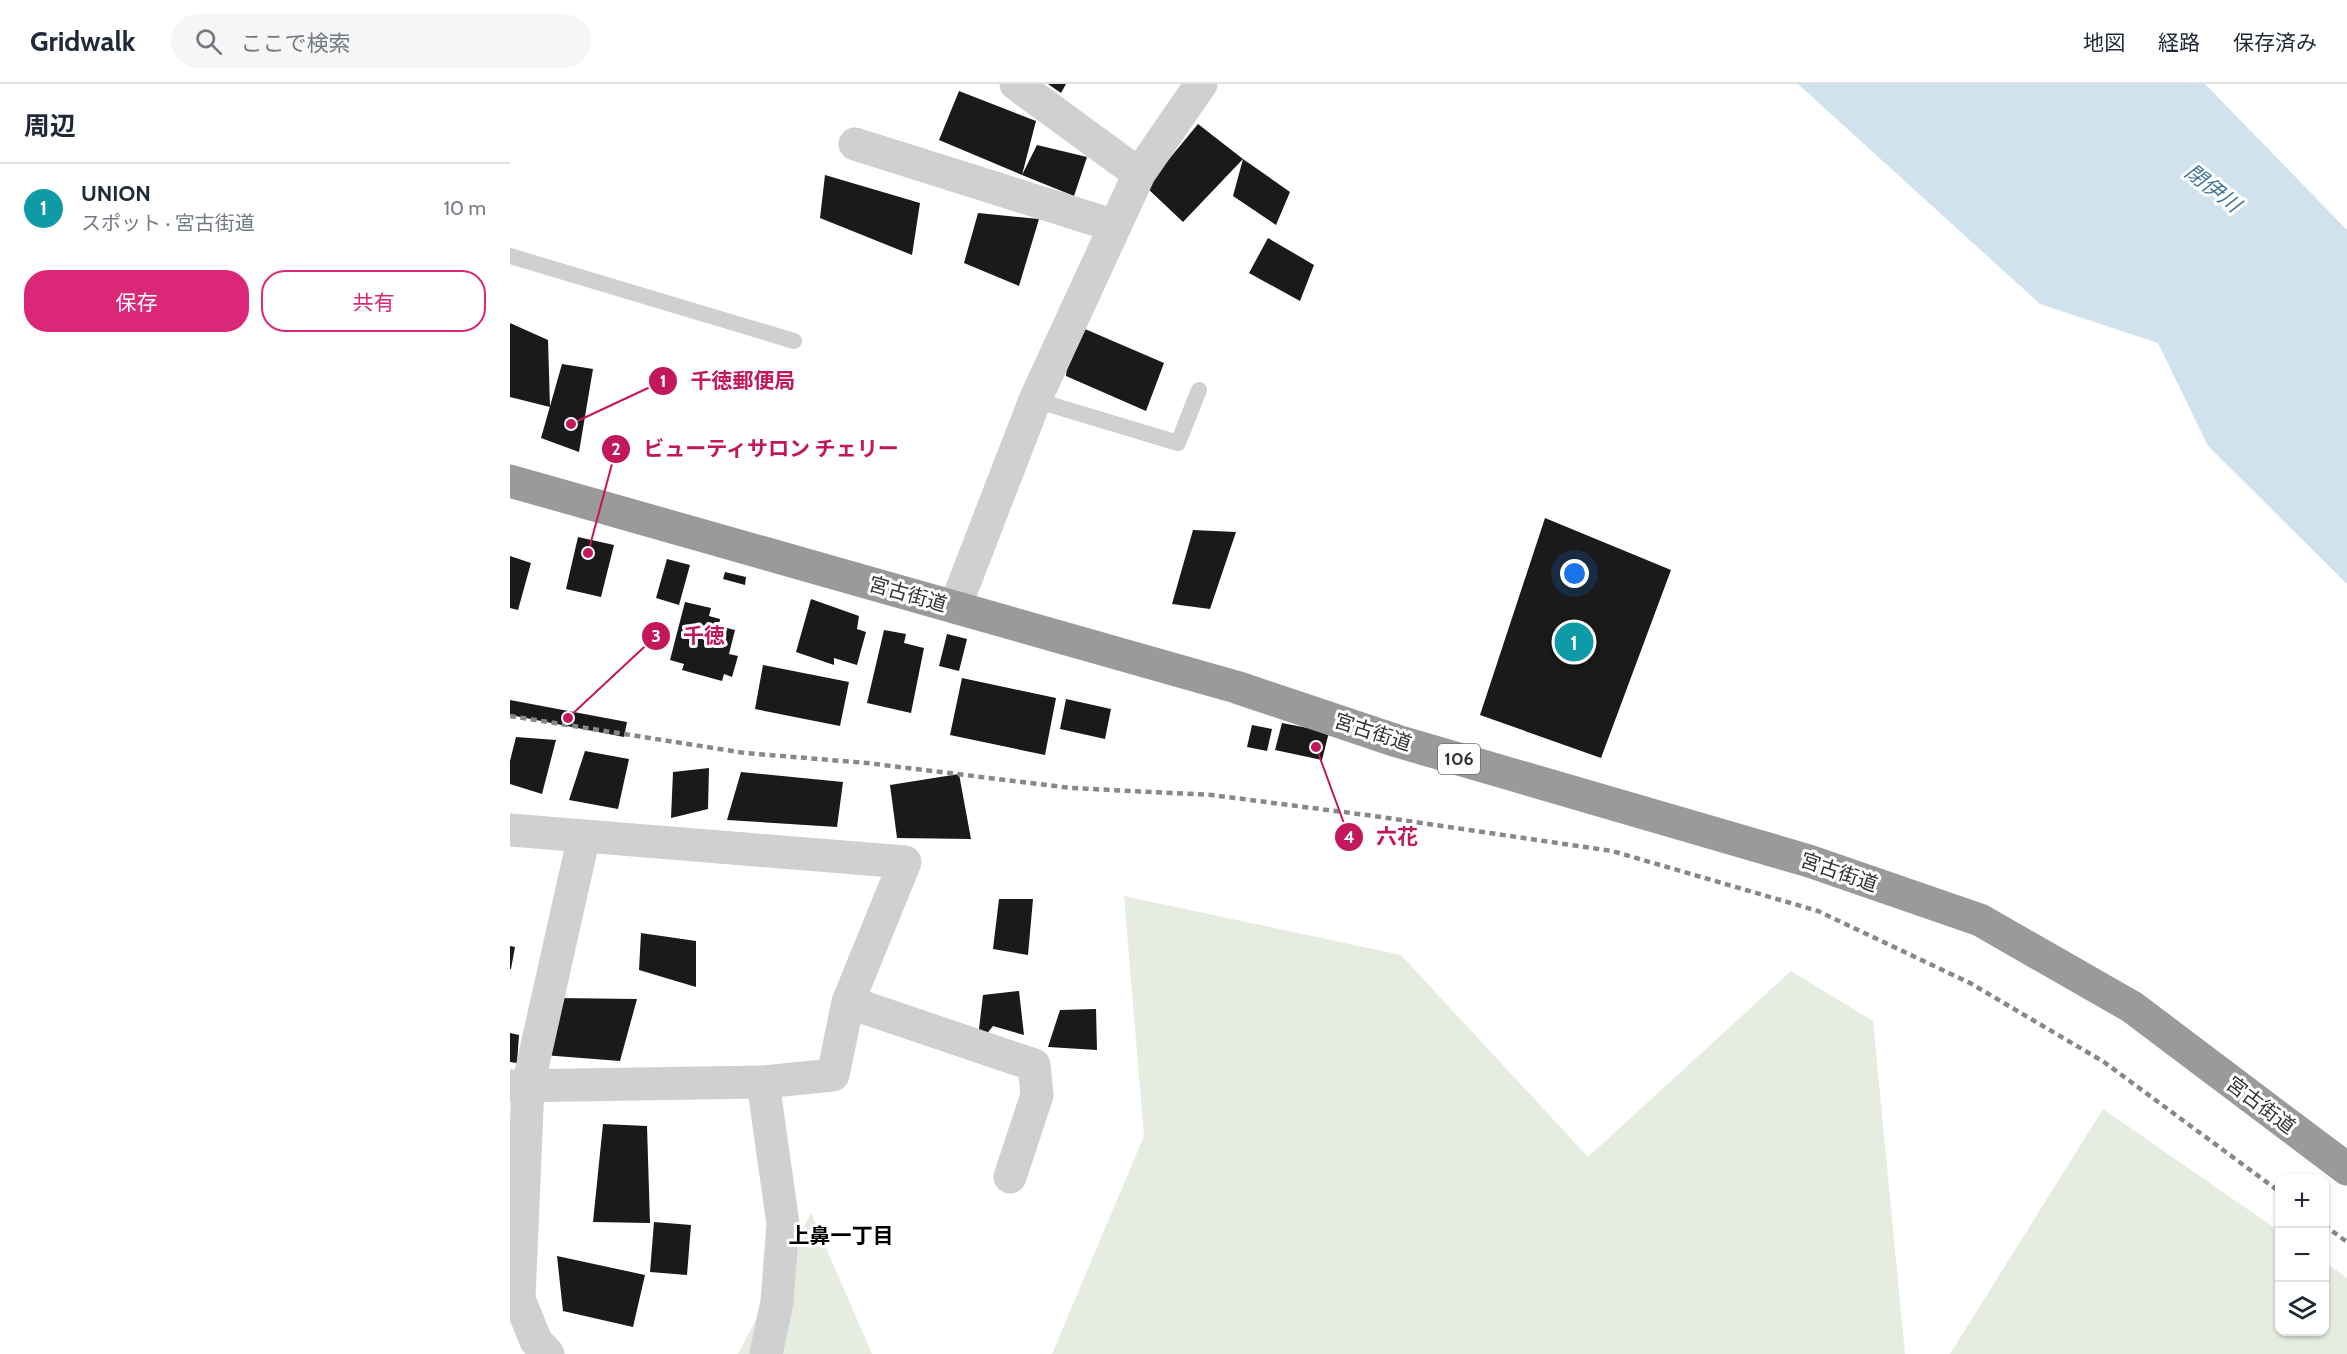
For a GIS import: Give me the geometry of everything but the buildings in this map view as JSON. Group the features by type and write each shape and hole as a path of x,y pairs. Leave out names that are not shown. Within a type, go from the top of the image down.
{"highway":[{"name":"宮古街道","path":"510,481 1236,687 1396,741 1809,861 1980,920 2132,1007 2347,1169"}],"street":[{"path":"1016,84 1139,174"},
{"path":"955,607 1035,400 1139,174 1201,84"},
{"path":"855,144 1115,226"},
{"path":"510,830 905,862 848,1002 833,1076 763,1082 519,1086"},
{"path":"548,1354 536,1341 519,1299 519,1086 585,836"},
{"path":"848,1002 1034,1065 1037,1095 1010,1177"},
{"path":"763,1082 783,1224 777,1302 766,1354"}],"lane":[{"path":"510,256 794,341"},
{"path":"1035,400 1178,443 1199,390"}],"shaded area":[{"path":"1124,896 1401,955 1588,1157 1791,971 1873,1021 1905,1354 1052,1354 1144,1136"},
{"path":"2103,1109 2275,1228 2275,1336 2329,1336 2329,1265 2347,1278 2347,1354 1950,1354"},
{"path":"811,1213 872,1354 738,1354"}],"water":[{"name":"閉伊川","path":"1798,84 2205,84 2347,230 2347,584 2208,446 2158,343 2040,304"}],"railway":[{"path":"510,716 745,753 867,763 1071,788 1212,795 1612,851 1818,911 1970,983 2104,1062 2275,1188"},
{"path":"2328,1228 2347,1242"}],"place":[{"name":"千徳郵便局","path":"571,424"},
{"name":"ビューティサロン チェリー","path":"588,553"},
{"name":"UNION","path":"1574,642"},
{"name":"千徳","path":"568,718"},
{"name":"六花","path":"1316,747"}],"district":[{"name":"上鼻一丁目","path":"841,1235"}]}
